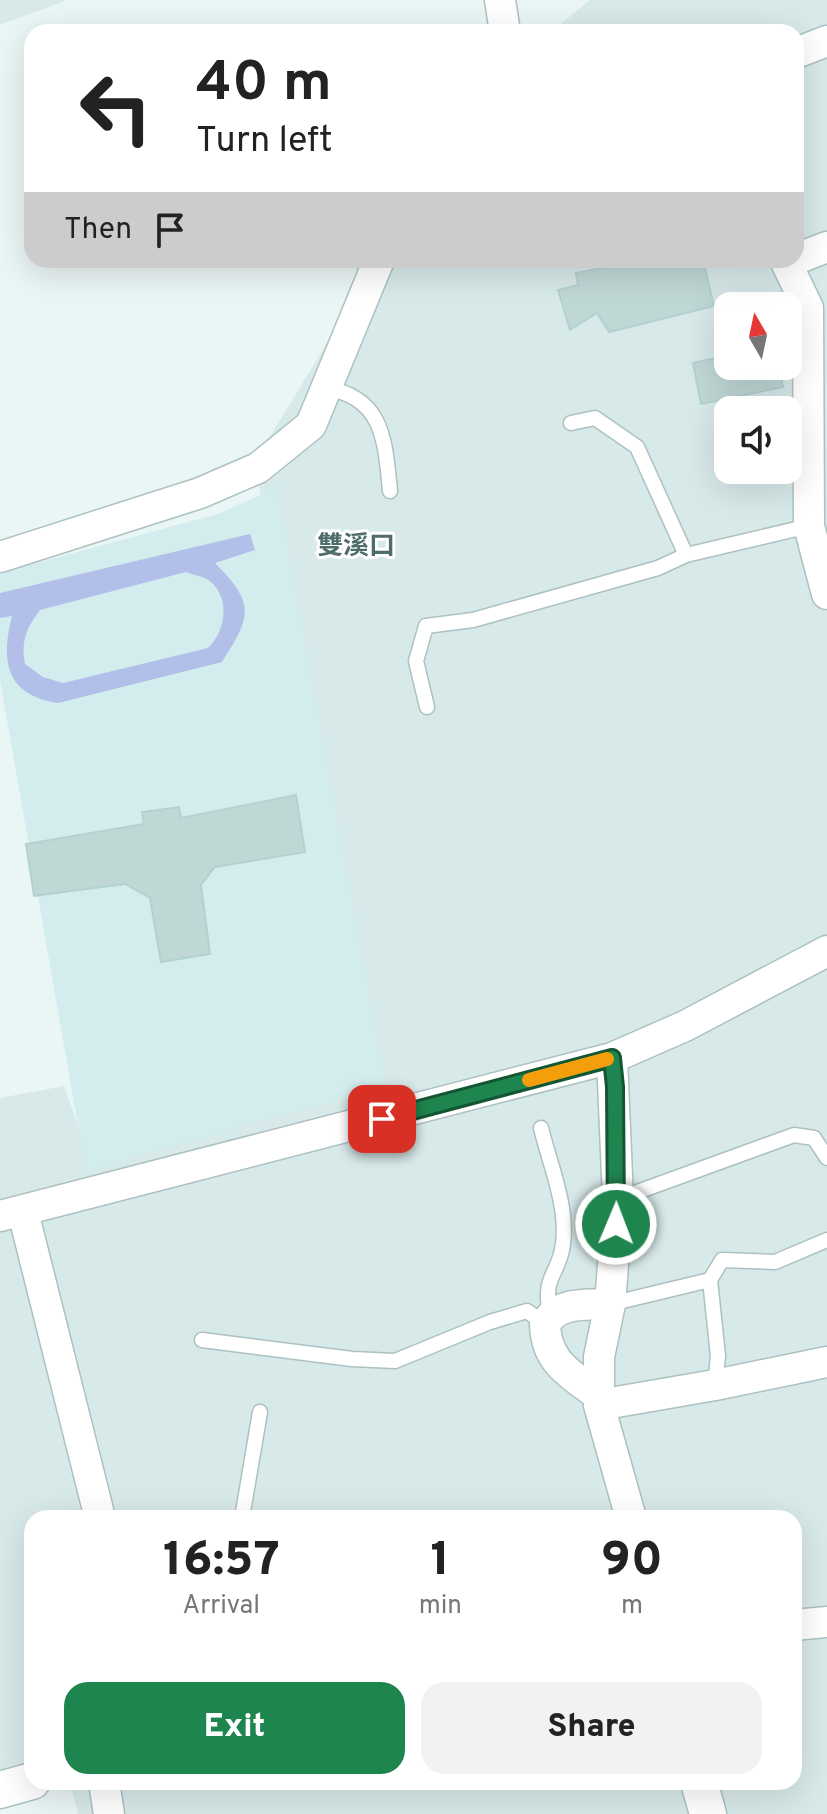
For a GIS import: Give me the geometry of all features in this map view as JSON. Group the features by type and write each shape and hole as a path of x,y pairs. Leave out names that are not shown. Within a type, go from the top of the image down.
{"street":[{"path":"500,0 504,24"},
{"path":"804,50 827,41"},
{"path":"804,255 827,247"},
{"path":"0,557 200,493 258,468 311,425 376,268"},
{"path":"793,268 808,308 809,526 827,594"},
{"path":"98,1510 11,1214 612,1058 685,1026 827,951"},
{"path":"612,1058 618,1199 610,1304 599,1357 599,1400 629,1510"},
{"path":"610,1304 572,1306 547,1320 545,1341 553,1359 599,1400 715,1385 827,1362"},
{"path":"802,1624 827,1622"},
{"path":"0,1790 24,1783"},
{"path":"105,1790 109,1814"},
{"path":"701,1790 708,1814"}],"lane":[{"path":"325,388 348,392 370,410 385,435 390,491"},
{"path":"571,423 595,418 637,447 686,555"},
{"path":"427,707 416,661 426,626 489,615 658,568 686,555 809,526"},
{"path":"202,1340 352,1359 395,1361 490,1322 527,1311 547,1320 547,1285 563,1247 564,1217 541,1128"},
{"path":"618,1199 794,1135 814,1138 827,1158"},
{"path":"715,1385 718,1356 710,1280 722,1260 775,1262 827,1240"},
{"path":"610,1304 710,1280"},
{"path":"243,1510 260,1412"}],"shaded area":[{"path":"0,0 67,0 0,25"},
{"path":"590,0 827,0 827,1814 78,1814 72,1790 802,1790 802,1510 24,1510 24,1772 0,1777 0,1098 64,1086 90,1160 362,1094 255,461 362,286 357,268 804,268 804,24 561,24"},
{"path":"276,480 386,1086 86,1171 0,680 0,573 218,514 263,494"},
{"path":"250,534 255,550 215,563 237,589 245,610 239,633 222,662 58,703 28,693 11,674 7,648 12,616 0,618 0,593","holes":["186,572 209,580 221,598 222,625 208,648 63,683 43,677 25,664 26,636 40,610"]}],"building":[{"path":"602,268 705,268 714,306 609,332 597,313 570,330 558,290 578,285 576,273"},
{"path":"714,358 714,380 782,380 783,387 740,396 714,396 714,401 701,404 693,363"},
{"path":"296,795 305,852 215,867 201,885 210,954 161,962 150,898 125,884 34,896 26,844 144,824 142,812 179,807 181,818"}],"slow traffic":[{"path":"529,1080 607,1059"}],"district":[{"name":"雙溪口","path":"356,545"}],"route":[{"path":"382,1119 612,1058 618,1199 616,1224"}]}
